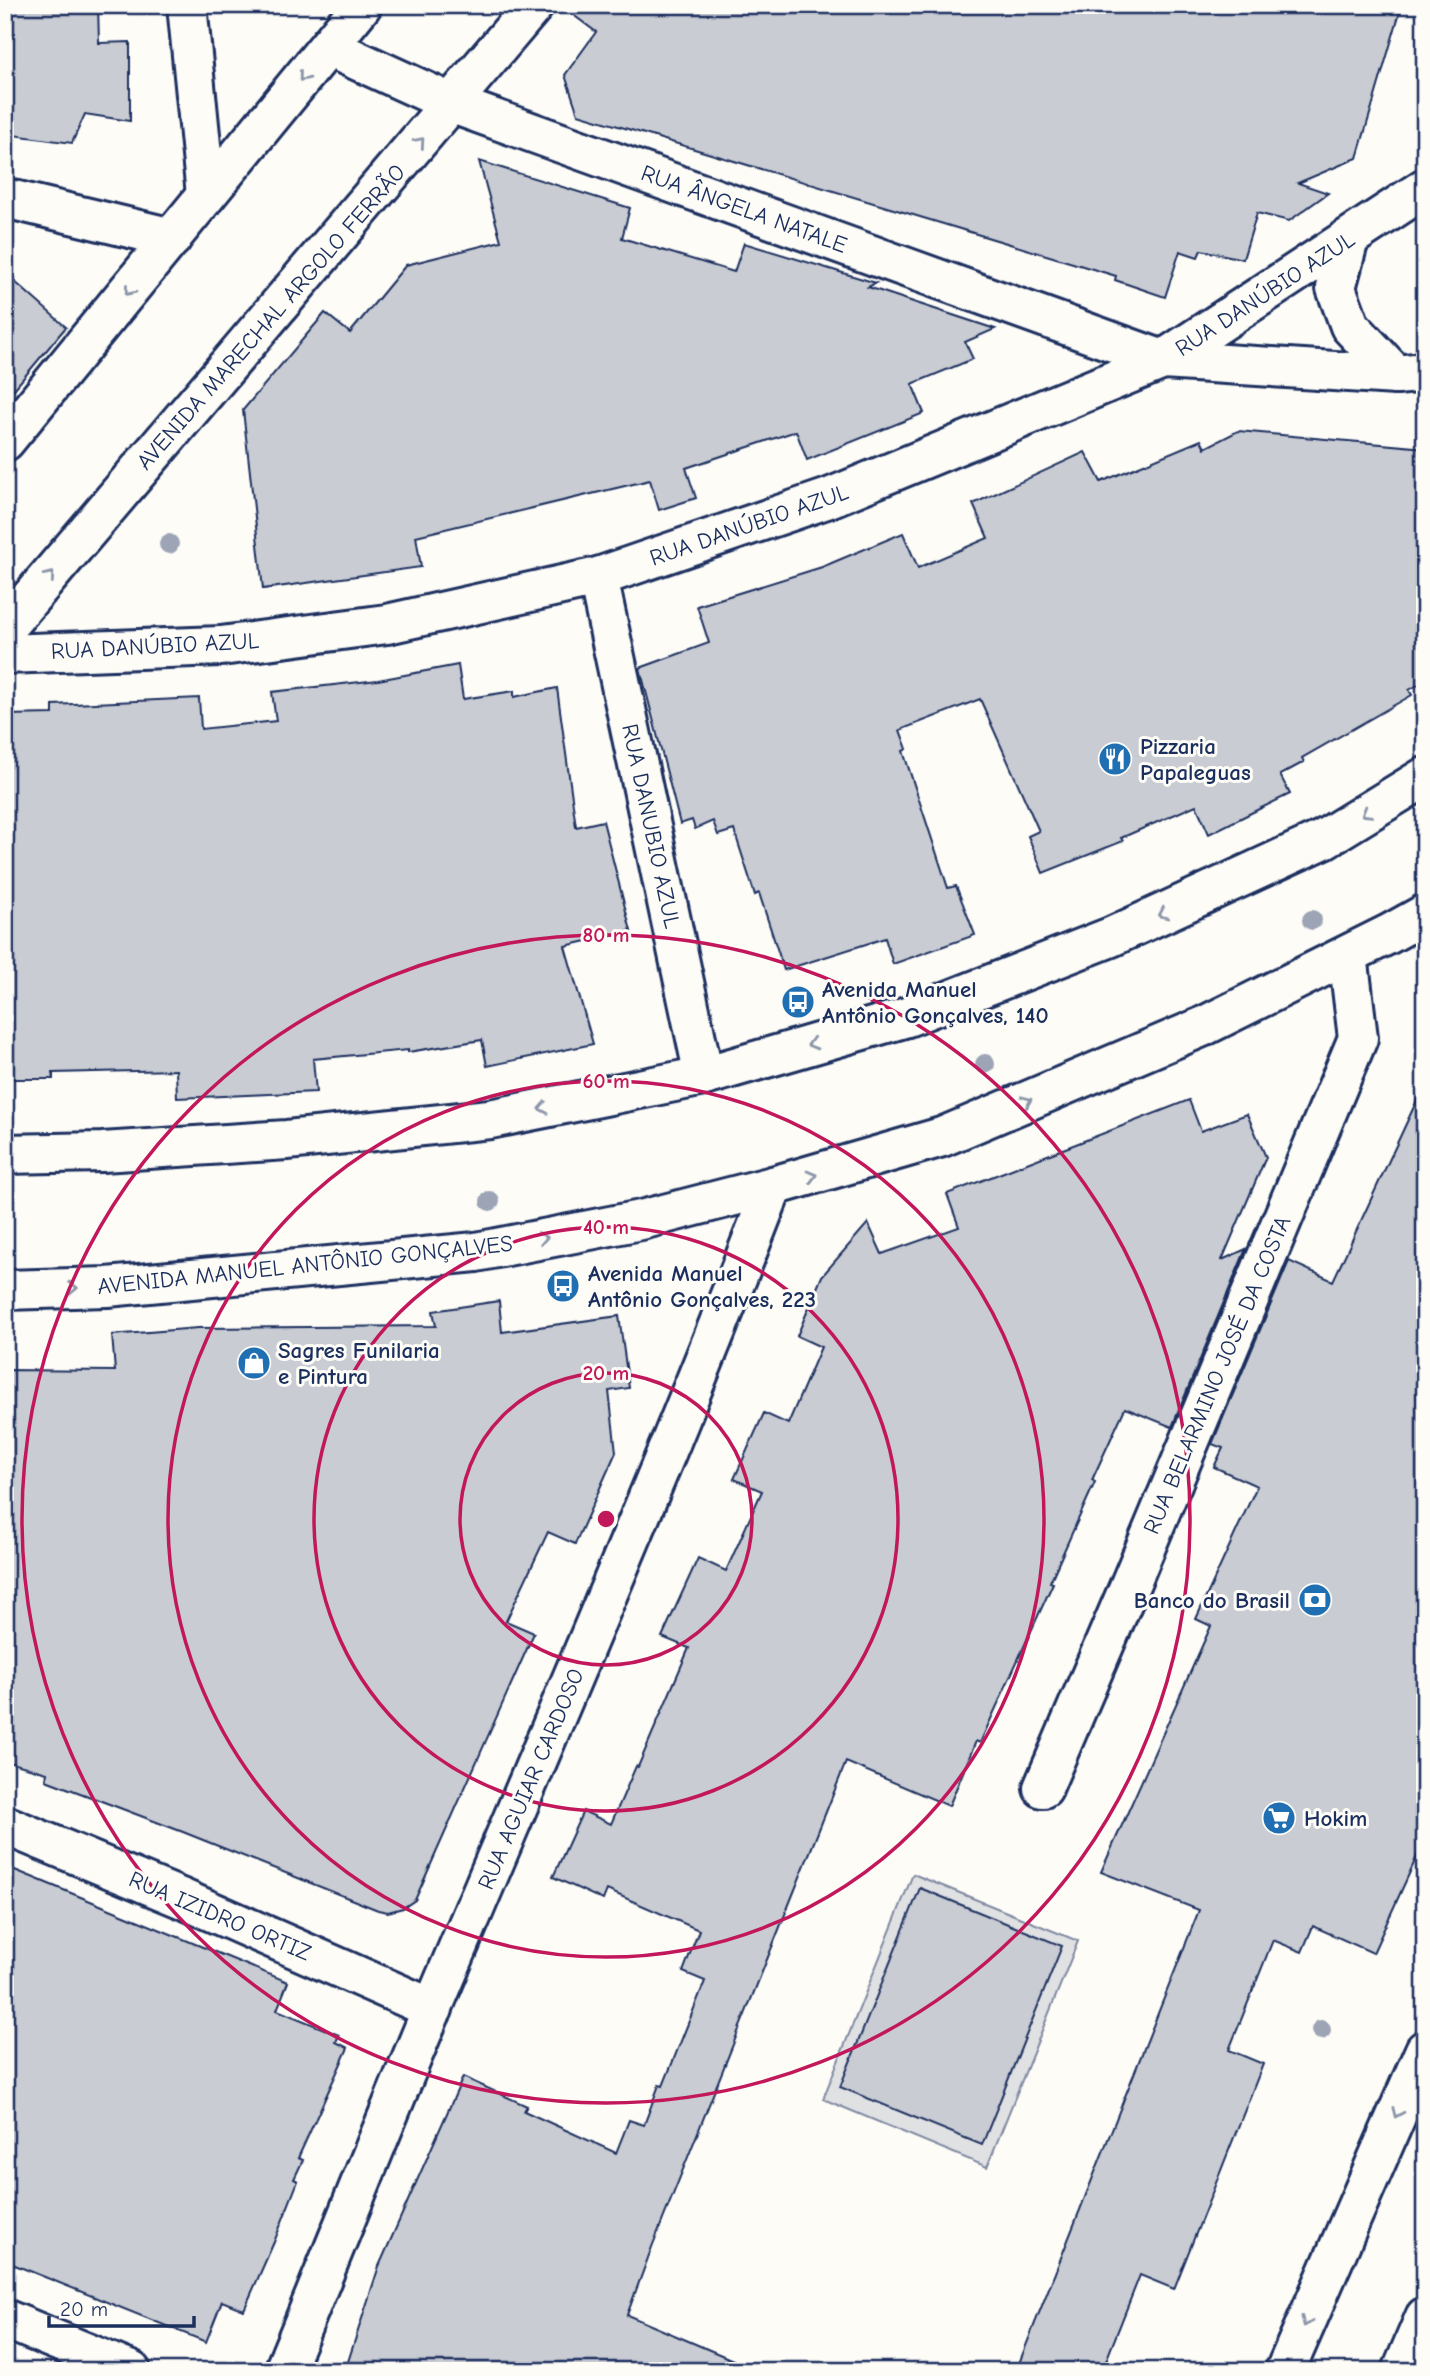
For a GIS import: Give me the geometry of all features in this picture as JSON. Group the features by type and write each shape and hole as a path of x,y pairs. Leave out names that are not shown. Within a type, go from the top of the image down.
{"street":[{"path":"187,5 206,195"},
{"path":"5,441 362,5"},
{"name":"AVENIDA MARECHAL ARGOLO FERRÃO","path":"5,628 453,104 534,5"},
{"name":"RUA ÂNGELA NATALE","path":"328,47 453,104 1163,360"},
{"name":"RUA DANÚBIO AZUL","path":"5,653 221,646 387,624 598,577 829,498 1163,360 1425,188"},
{"path":"5,198 172,238"},
{"path":"1349,239 1336,288 1350,326 1411,374"},
{"path":"1163,360 1411,374"},
{"name":"RUA DANUBIO AZUL","path":"598,577 704,1076"},
{"path":"5,1154 102,1152 287,1140 490,1119 704,1076 908,1017 1111,937 1324,839 1425,778"},
{"name":"AVENIDA MANUEL ANTÔNIO GONÇALVES","path":"5,1290 107,1287 476,1252 641,1220 773,1186 942,1137 1202,1027 1425,914"},
{"name":"RUA BELARMINO JOSÉ DA COSTA","path":"1042,1788 1129,1587 1358,1038 1348,955"},
{"name":"RUA AGUIAR CARDOSO","path":"284,2371 433,2008 591,1639 773,1186"},
{"name":"RUA IZIDRO ORTIZ","path":"5,1825 433,2008"},
{"path":"1285,2371 1425,2050"},
{"path":"1402,2371 1425,2317"},
{"path":"5,2319 131,2371"}],"shaded area":[{"path":"913,1874 1078,1941 987,2167 823,2099"}],"building":[{"path":"5,5 98,5 99,43 130,42 130,121 85,114 72,143 5,134"},
{"path":"560,5 1402,5 1357,158 1298,183 1328,193 1289,221 1257,213 1243,259 1201,250 1198,257 1180,251 1165,297 1115,280 1116,276 578,114 565,75 596,32"},
{"path":"479,161 630,208 622,238 734,272 744,243 876,283 868,287 995,329 965,342 973,359 912,384 924,413 807,460 796,431 686,468 696,498 659,510 650,480 416,536 421,567 263,589 243,410 325,313 350,333 406,265 501,241"},
{"path":"5,273 66,327 5,400"},
{"path":"1238,431 1425,448 1425,681 1409,690 1412,695 1302,758 1304,762 1280,775 1290,794 1209,834 1196,805 1121,838 1123,841 1043,873 1028,836 1039,831 980,699 900,730 907,749 903,751 948,888 956,886 975,935 893,964 885,938 784,970 759,893 755,895 734,830 718,835 713,821 695,829 692,820 680,824 640,668 709,643 697,606 822,567 903,533 918,568 988,538 973,504 1085,452 1101,482 1201,440 1205,448"},
{"path":"458,665 463,699 514,691 514,697 557,688 576,827 603,821 631,931 565,946 593,1044 487,1066 482,1040 408,1052 313,1059 316,1092 177,1098 176,1070 53,1073 53,1079 5,1079 6,715 53,714 53,705 199,698 201,729 276,721 272,692 378,680"},
{"path":"1425,1083 1425,1839 1373,1953 1313,1926 1302,1952 1273,1940 1229,2050 1263,2064 1174,2289 1140,2275 1102,2371 1016,2371 1199,1910 1101,1872 1211,1626 1196,1619 1257,1486 1214,1467 1223,1448 1212,1444 1289,1261 1333,1281"},
{"path":"1189,1100 1201,1131 1247,1114 1266,1157 1222,1260 1246,1249 1172,1427 1125,1408 1050,1582 1053,1583 980,1743 976,1741 949,1806 846,1762 627,2315 759,2371 345,2371 379,2266 463,2077 527,2106 524,2111 616,2153 629,2120 644,2125 659,2085 663,2086 705,1981 683,1972 699,1930 607,1890 603,1900 553,1877 583,1811 611,1824 689,1648 662,1637 698,1558 726,1571 762,1491 734,1479 764,1413 788,1424 821,1347 797,1336 822,1276 868,1223 882,1254 959,1227 947,1194"},
{"path":"499,1301 502,1332 619,1316 629,1388 609,1391 616,1452 575,1544 548,1532 506,1621 534,1633 415,1900 403,1908 388,1912 378,1910 46,1780 47,1773 5,1761 5,1370 115,1371 112,1335 198,1328 436,1326 433,1311"},
{"path":"5,1866 288,1982 277,2010 339,2035 336,2042 348,2048 298,2158 303,2160 294,2179 298,2181 244,2310 222,2301 206,2342 5,2261"},
{"path":"920,1888 1062,1946 982,2145 840,2087"}],"place":[{"name":"Pizzaria Papaleguas","path":"1115,759"},
{"name":"Avenida Manuel Antônio Gonçalves, 140","path":"798,1002"},
{"name":"Avenida Manuel Antônio Gonçalves, 223","path":"563,1286"},
{"name":"Sagres Funilaria e Pintura","path":"254,1363"},
{"name":"Banco do Brasil","path":"1315,1600"},
{"name":"Hokim","path":"1279,1818"}]}
